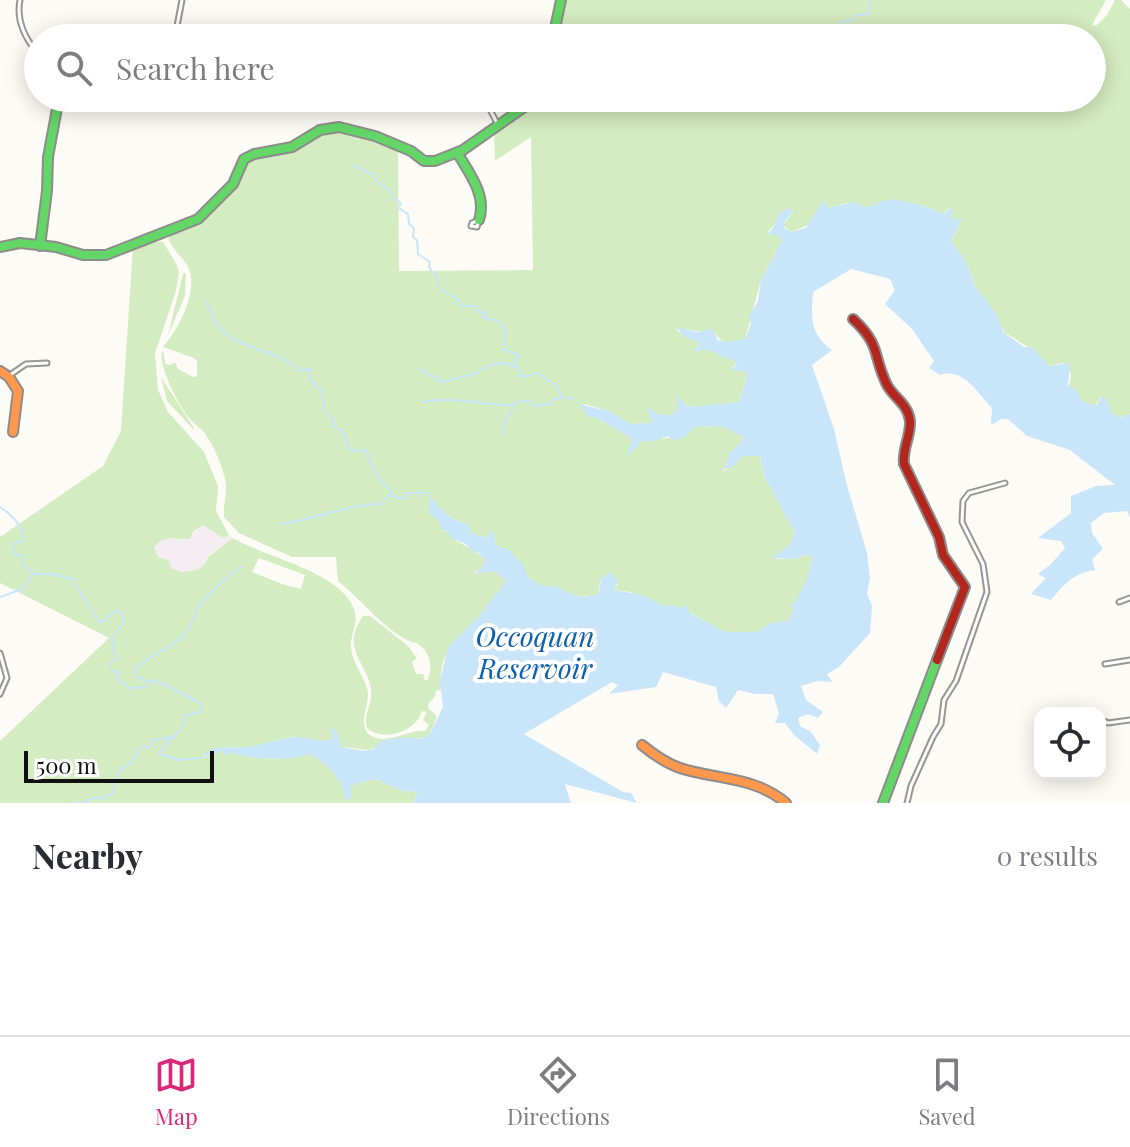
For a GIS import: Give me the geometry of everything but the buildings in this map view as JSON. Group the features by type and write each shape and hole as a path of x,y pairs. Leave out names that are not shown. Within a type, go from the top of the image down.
{"street":[{"path":"20,0 19,14 24,32"},
{"path":"177,24 182,0"},
{"path":"556,24 561,0"},
{"path":"40,246 48,157 56,112"},
{"path":"491,112 498,125"},
{"path":"0,247 20,243 56,247 83,255 101,255 186,226 204,214 231,186 247,157 292,147 328,127 344,127 375,136 426,161 458,154 517,112"},
{"path":"458,154 481,201 483,211 479,220"},
{"path":"853,319 871,336 887,386 908,409 910,429 902,453 904,464 939,537 943,555 965,587 883,803"},
{"path":"13,432 20,396 4,373 26,364 47,363"},
{"path":"907,803 911,786 941,724 944,700 956,681 987,592 983,564 962,522 963,501 969,493 1005,483"},
{"path":"1119,602 1130,598"},
{"path":"0,653 7,678 0,694"},
{"path":"1105,664 1130,660"},
{"path":"1106,722 1130,720"},
{"path":"642,745 679,768 760,785 786,803"}],"shaded area":[{"path":"203,525 223,538 229,535 233,538 208,556 204,565 197,570 183,572 172,569 158,557 154,548 158,542 165,538 186,540"}],"green space":[{"path":"563,0 1106,0 1093,24 558,24"},
{"path":"1115,0 1121,0 1130,9 1130,414 1119,418 1111,413 1108,402 1101,396 1095,406 1082,401 1069,388 1071,374 1064,363 1048,366 1034,351 1004,332 997,316 974,285 967,263 951,242 960,223 953,220 951,207 942,214 925,206 908,204 865,207 851,203 828,208 825,200 808,225 792,232 783,226 793,211 788,208 778,215 775,225 769,230 768,234 780,236 782,241 761,280 745,339 728,342 721,340 711,329 676,329 698,342 699,346 693,352 706,349 737,361 732,369 746,371 739,402 688,407 679,398 673,415 659,415 652,410 652,423 630,424 610,411 580,403 593,416 630,437 632,442 628,454 642,441 682,438 695,427 722,426 741,435 743,440 730,453 723,472 743,456 760,456 764,476 795,533 793,542 774,559 795,559 809,554 812,558 808,579 795,603 791,604 794,610 788,621 771,623 757,632 723,632 682,608 663,606 630,592 613,590 618,584 609,573 600,582 598,595 582,596 550,589 532,580 515,557 496,545 491,530 487,538 472,533 468,524 453,518 433,499 429,499 444,531 485,560 481,570 473,574 495,571 506,581 446,656 442,665 441,690 436,691 429,702 428,708 437,716 430,734 425,738 390,740 369,750 341,747 339,737 330,727 333,737 327,741 286,739 247,747 220,748 202,758 221,751 227,756 231,752 247,757 270,758 310,753 333,773 342,785 346,800 351,785 375,779 403,791 417,792 414,803 0,803 0,741 109,638 0,583 0,537 103,466 121,431 133,246 154,239 155,242 163,242 179,272 176,291 155,353 158,390 168,412 204,452 218,486 216,511 229,535 223,538 203,525 193,532 190,539 166,539 158,543 154,548 158,557 168,560 172,569 183,572 197,570 208,557 233,538 334,585 354,609 351,651 368,691 364,721 367,733 381,739 425,731 429,725 423,720 427,712 422,711 414,724 399,733 382,734 367,728 371,689 354,646 354,638 363,616 370,616 408,646 417,658 412,662 416,674 423,674 425,681 430,668 425,651 417,643 398,635 338,581 336,557 292,557 239,533 224,517 226,485 219,459 205,433 183,409 163,367 162,351 165,364 175,362 178,369 197,376 197,361 194,358 163,347 181,320 191,285 187,265 168,239 172,233 199,225 237,184 247,157 294,149 332,129 365,134 398,149 399,271 533,270 531,137 495,161 494,131 520,112 1106,112 1106,24 1098,24","holes":["259,558 305,575 301,589 252,572"]},
{"path":"186,273 185,296 168,335 183,274"},
{"path":"161,377 194,428 193,429 167,401"}],"water":[{"name":"Occoquan Reservoir","path":"824,199 828,208 855,202 870,206 890,199 943,214 952,207 953,220 962,219 951,241 967,263 974,285 998,316 1003,332 1024,347 1033,348 1049,366 1070,363 1068,385 1077,391 1082,401 1096,406 1102,395 1112,413 1120,418 1130,414 1130,518 1127,511 1104,513 1091,523 1092,533 1103,549 1092,559 1095,570 1081,573 1070,580 1051,600 1031,594 1046,578 1038,574 1065,548 1061,541 1038,538 1071,513 1071,496 1096,486 1115,485 1070,450 1027,436 1008,419 991,425 992,408 969,382 948,373 940,375 929,368 934,361 912,329 885,304 895,290 890,279 851,269 813,292 814,325 819,338 832,350 812,365 834,429 867,553 870,578 867,593 872,606 870,633 839,667 827,674 832,682 817,681 801,686 806,700 823,712 818,718 808,714 798,718 800,726 811,732 820,745 817,754 785,723 775,723 779,713 773,694 738,690 726,708 719,701 716,687 663,672 656,687 609,694 618,685 612,682 524,734 623,792 631,793 637,803 565,784 571,803 414,803 417,792 403,791 375,779 351,785 352,797 346,801 334,773 310,754 271,759 231,752 227,756 221,751 200,758 219,748 246,747 294,737 327,741 333,737 330,727 337,731 341,747 361,750 373,749 387,740 421,739 430,734 443,707 440,681 448,647 479,616 506,581 495,571 472,574 481,569 485,560 442,529 438,520 429,513 430,496 450,517 468,524 472,533 486,538 492,530 496,545 511,551 528,577 542,586 556,587 580,596 598,594 601,583 598,580 612,572 619,580 613,590 643,595 663,606 681,608 686,605 691,614 725,632 757,632 771,623 788,621 794,610 790,604 795,603 812,558 808,554 795,559 772,558 789,546 795,533 764,476 760,456 743,456 732,467 718,471 724,468 730,453 743,440 741,436 722,426 695,427 683,438 672,440 668,436 642,441 626,458 632,442 630,437 597,418 587,416 573,399 586,406 610,411 630,424 652,423 648,407 659,415 673,415 678,408 676,394 688,407 739,402 746,371 732,371 737,362 706,349 692,352 699,346 698,342 684,336 676,327 697,332 712,329 718,340 724,342 745,339 751,324 749,317 758,301 761,280 782,241 780,236 768,234 778,215 788,208 793,211 784,228 792,232 806,228"}],"waterway":[{"path":"839,24 853,20 856,15 869,14 870,0"},
{"path":"354,165 373,175 401,203 399,208 408,214 409,224 414,228 418,254 430,262 429,267 440,289 458,300 461,306 475,306 476,311 485,313 482,317 498,321 506,329 504,349 520,356 514,363 522,377 538,373 557,386 562,397 573,399"},
{"path":"206,300 213,318 234,339 287,361 300,371 310,369 309,378 322,390 324,411 333,419 333,426 343,431 350,450 367,451 377,474 393,494"},
{"path":"419,369 443,382 474,374 490,365 505,363 517,368"},
{"path":"504,435 504,424 515,402 530,401 538,407 550,405 553,399 561,398"},
{"path":"422,402 445,400 513,405"},
{"path":"281,524 358,506 382,504 389,495 402,499 409,493 430,496"},
{"path":"0,507 13,517 22,530 24,540 14,544 14,554 22,556 24,566 33,574 52,574 72,579 99,622 112,613 118,611 123,614 123,623 112,638 117,658 110,663 112,671 119,673 117,679 129,688 147,687 148,680 164,684 202,704 201,712 185,715 182,727 159,754 178,760 200,758"},
{"path":"146,681 136,676 135,670 184,635 201,604 241,567"},
{"path":"0,597 22,589 33,574"},
{"path":"70,803 100,799 113,793 118,771 128,765 143,746 149,748 152,740 172,737"}],"traffic: fast":[{"path":"556,24 561,0"},
{"path":"40,246 48,157 56,112"},
{"path":"0,247 20,243 56,247 83,255 106,255 198,219 233,184 244,159 254,154 292,147 320,130 339,127 375,136 411,151 424,161 435,161 463,150 517,112"},
{"path":"458,154 479,194 479,220"},
{"path":"883,803 937,660"}],"traffic: slow":[{"path":"0,371 9,377 18,391 13,432"},
{"path":"642,745 675,766 748,783 786,803"}],"traffic: jam":[{"path":"853,319 868,336 887,385 909,415 904,464 939,537 943,555 965,587 937,660"}]}
